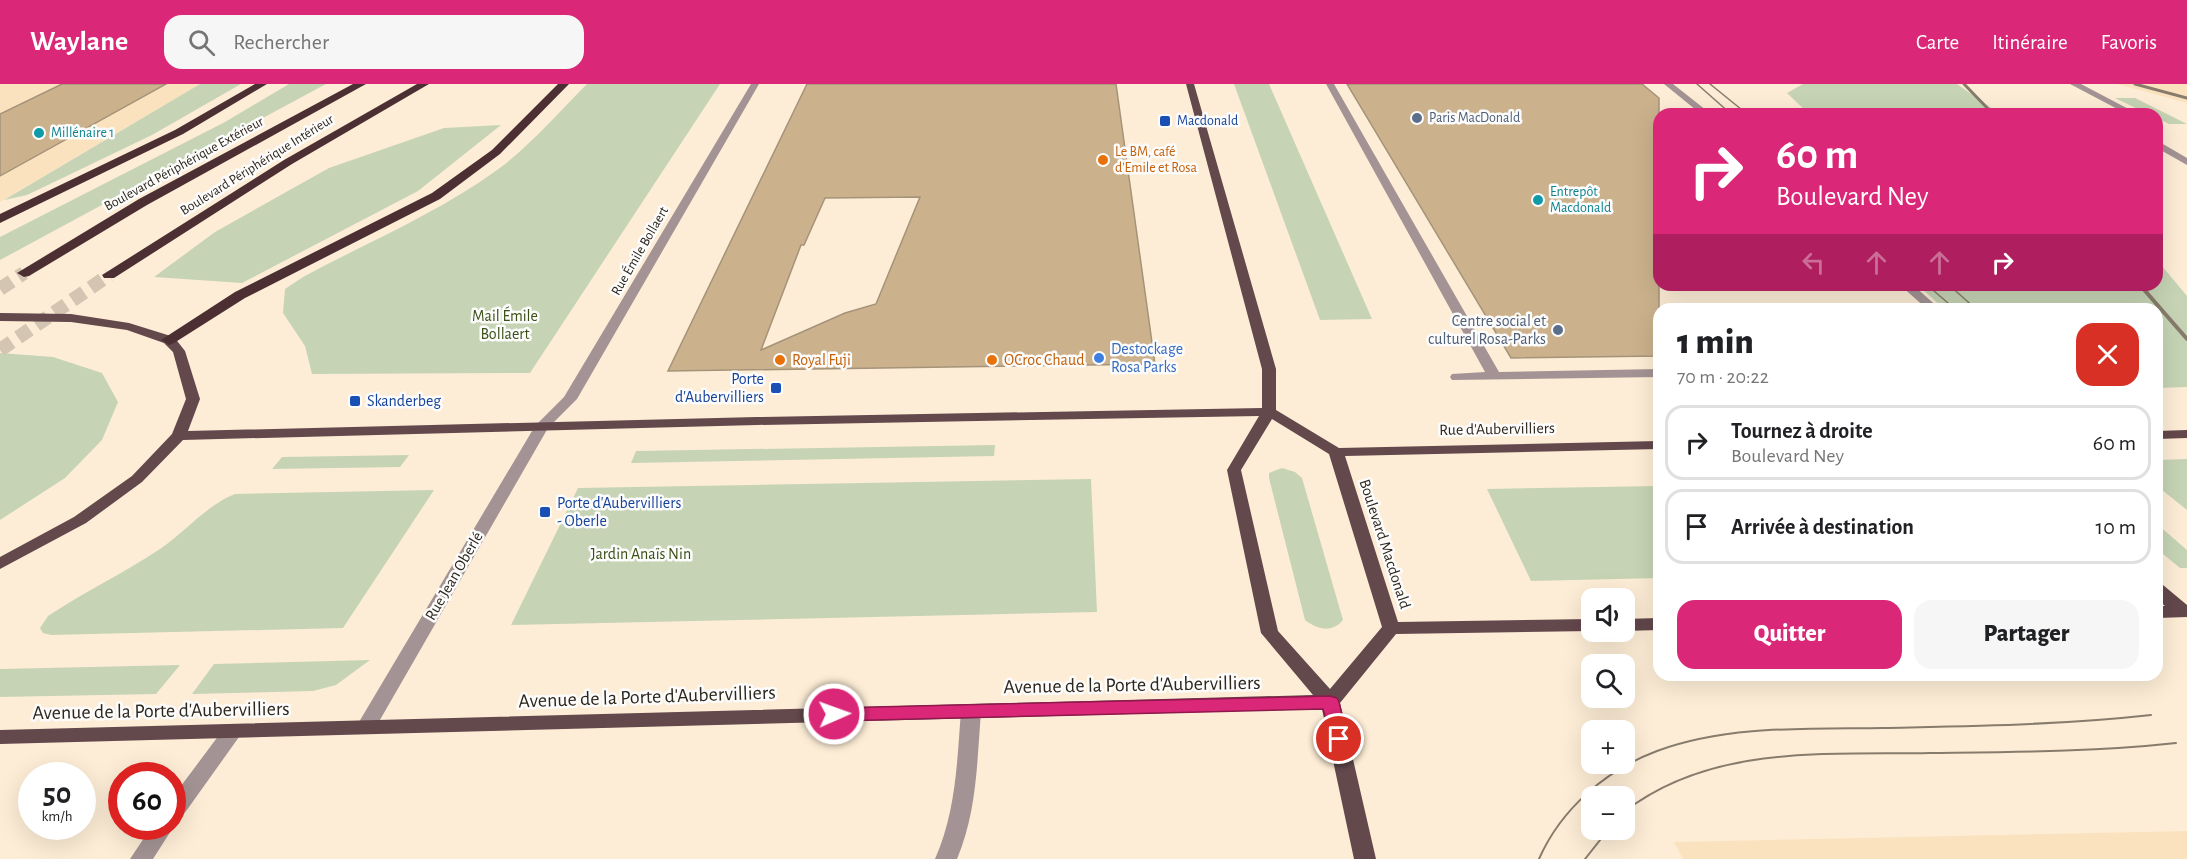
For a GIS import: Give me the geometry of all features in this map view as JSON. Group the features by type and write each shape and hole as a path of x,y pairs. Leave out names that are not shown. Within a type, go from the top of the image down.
{"highway":[{"path":"0,219 179,132 262,84"},
{"name":"Boulevard Périphérique Extérieur","path":"24,273 143,202 361,84"},
{"name":"Boulevard Périphérique Intérieur","path":"109,275 288,162 424,84"},
{"path":"169,340 240,295 436,196 496,152 564,84"}],"main road":[{"path":"1190,84 1266,357 1269,412 1234,470 1270,633 1330,702 1365,859"},
{"path":"0,564 80,520 137,478 179,436 193,399 179,351 169,340 129,327 71,318 4,316"},
{"path":"179,436 542,426 1269,412 1336,452"},
{"path":"2163,435 2187,434"},
{"name":"Rue d'Aubervilliers","path":"1336,452 1653,445"},
{"name":"Boulevard Macdonald","path":"1330,702 1391,628 1336,452"},
{"path":"2163,594 2185,611"},
{"path":"2163,612 2185,611"},
{"path":"1635,625 1653,624"},
{"path":"1391,628 1581,625"},
{"name":"Avenue de la Porte d'Aubervilliers","path":"0,737 1330,702"}],"street":[{"name":"Rue Émile Bollaert","path":"542,426 570,399 755,84"},
{"path":"1330,84 1494,376"},
{"path":"1668,84 1699,108"},
{"path":"2074,84 2122,108"},
{"path":"2163,148 2187,162"},
{"path":"1913,291 1927,303"},
{"path":"1457,377 1653,374"},
{"name":"Rue Jean Oberlé","path":"366,727 542,426"},
{"path":"946,859 954,843 961,804 971,711"},
{"path":"186,796 232,732"},
{"path":"141,859 154,840"}],"shaded area":[{"path":"0,84 200,84 0,202"},
{"path":"2117,84 2187,84 2187,103"},
{"path":"2187,831 2187,859 1683,859 1674,842"}],"green space":[{"path":"200,84 241,84 152,135 27,195 4,200"},
{"path":"289,84 326,84 0,260 0,237 225,122"},
{"name":"Mail Émile Bollaert","path":"587,84 720,84 530,373 312,374 305,346 283,313 285,289 303,277 427,214 474,186 521,151"},
{"path":"1234,84 1269,84 1372,319 1320,320"},
{"path":"1803,84 1957,84 1991,108 1803,108 1787,93"},
{"path":"2115,98 2135,98 2155,108 2136,108"},
{"path":"2163,112 2187,124 2169,124 2163,121"},
{"path":"501,125 418,191 242,283 154,277 215,232 329,168 444,128"},
{"path":"2163,267 2187,296 2187,387 2163,388 2163,303 1938,303 1924,291 2163,291"},
{"path":"0,353 53,357 102,373 118,402 102,440 65,478 0,520"},
{"path":"995,445 994,456 631,463 636,451"},
{"path":"409,455 400,467 272,469 282,457"},
{"path":"2187,459 2187,510 2163,491 2163,460"},
{"path":"1282,468 1295,472 1302,478 1343,620 1334,627 1320,628 1305,620 1269,478 1269,473"},
{"name":"Jardin Anaïs Nin","path":"1091,479 1097,612 511,625 578,488"},
{"path":"1653,486 1653,578 1531,581 1487,489"},
{"path":"434,490 343,628 51,635 43,633 40,628 48,616 160,549 215,504 235,494"},
{"path":"2163,529 2187,550 2187,568 2180,568 2163,554"},
{"path":"370,660 336,685 313,691 192,694 214,664"},
{"path":"180,665 156,694 0,697 0,669"}],"building":[{"name":"Millénaire 1","path":"62,84 166,84 0,176 0,114"},
{"path":"807,84 1116,84 1155,364 668,371","holes":["920,197 876,304 845,313 761,350 801,245 804,245 825,198"]},
{"name":"Entrepôt Macdonald","path":"1347,84 1642,84 1659,98 1659,108 1653,108 1653,291 1659,291 1659,303 1653,303 1653,356 1511,358"}],"tunnel":[{"path":"0,289 24,273"},
{"path":"0,350 109,275"}],"tram line":[{"path":"1697,84 1724,108"},
{"path":"1710,84 1740,108"},
{"path":"1934,291 1948,303"},
{"path":"1956,291 1969,303"},
{"path":"1539,859 1560,824 1587,793 1603,780 1638,759 1684,743 1768,730 2017,724 2151,715"},
{"path":"1635,805 1658,790 1694,774 1732,764 1771,758 1851,754 2053,751 2176,743"},
{"path":"1585,859 1600,840"}],"railway":[{"path":"1964,84 1987,108"},
{"path":"2135,84 2187,98"},
{"path":"2145,291 2156,303"},
{"path":"2163,311 2187,339"}],"place":[{"name":"Paris MacDonald","path":"1417,118"},
{"name":"Macdonald","path":"1165,121"},
{"name":"Millénaire 1","path":"39,133"},
{"name":"Le BM, café d'Emile et Rosa","path":"1103,160"},
{"name":"Entrepôt Macdonald","path":"1538,200"},
{"name":"Centre social et culturel Rosa-Parks","path":"1558,330"},
{"name":"Destockage Rosa Parks","path":"1099,358"},
{"name":"Royal Fuji","path":"780,360"},
{"name":"OCroc Chaud","path":"992,360"},
{"name":"Porte d'Aubervilliers","path":"776,388"},
{"name":"Skanderbeg","path":"355,401"},
{"name":"Porte d'Aubervilliers - Oberle","path":"545,512"}],"route":[{"path":"834,714 1330,702 1339,739"}]}
